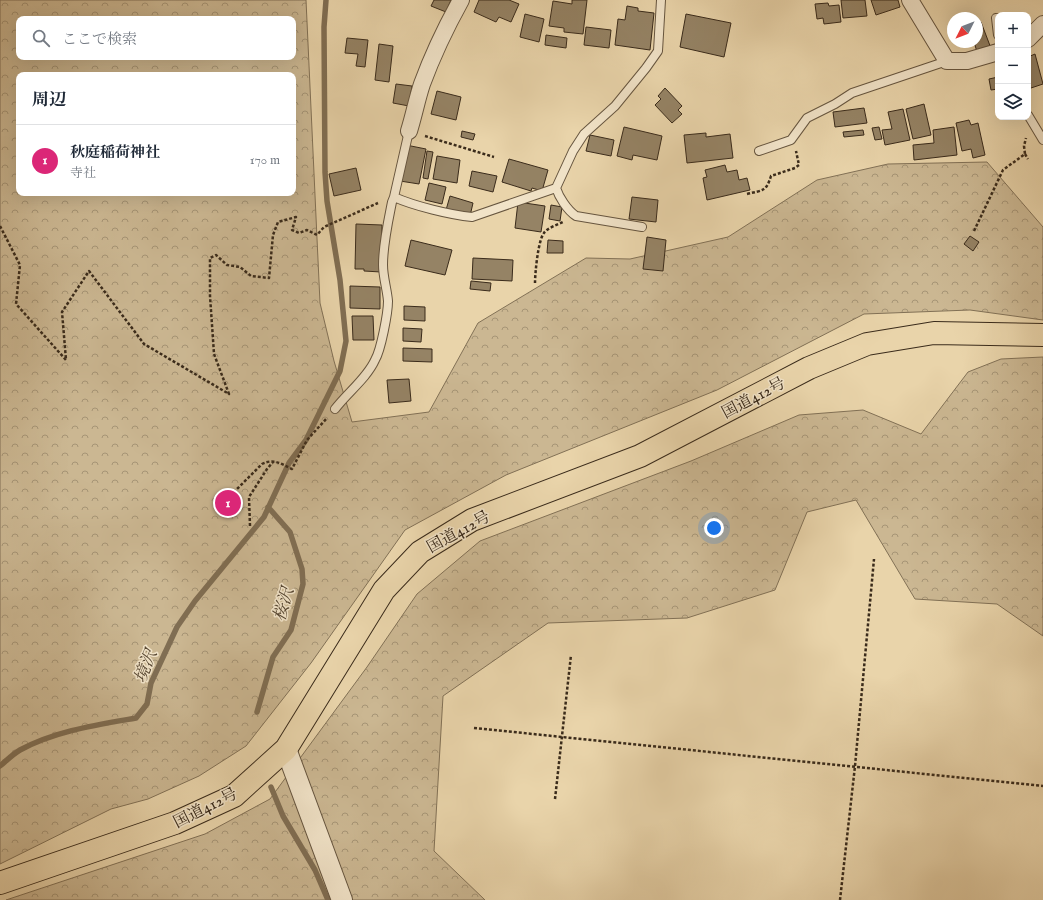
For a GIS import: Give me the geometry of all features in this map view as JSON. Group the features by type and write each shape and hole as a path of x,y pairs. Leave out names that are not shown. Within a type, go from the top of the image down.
{"highway":[{"name":"国道412号","path":"0,883 175,823 234,796 286,749 384,590 420,552 472,520 640,456 809,368 867,344 934,333 1043,335"}],"street":[{"path":"409,131 422,85 434,53 461,0"},
{"path":"910,0 947,61 967,61 995,53"},
{"path":"1031,36 1043,24"},
{"path":"286,749 342,900"}],"lane":[{"path":"642,227 576,216 572,214 558,194 556,188 573,151 584,134 615,106 658,51 661,0"},
{"path":"759,151 791,140 807,118 835,104 852,93 947,61"},
{"path":"1030,120 1043,140"},
{"path":"335,409 347,394 368,373 376,359 384,327 388,302 383,265 385,238 409,131"},
{"path":"394,197 462,216 472,217 556,188"}],"path":[{"path":"1028,159 1025,154 1024,146 1026,137 1030,130 1034,127"},
{"path":"409,131 494,157"},
{"path":"747,194 765,189 768,186 772,176 795,168 799,165 793,138"},
{"path":"974,231 1003,170 1025,154"},
{"path":"0,226 20,265 16,304 66,360 62,312 89,271 144,344 229,394 214,354 210,296 210,258 216,255 227,265 240,267 251,276 269,278 273,234 278,222 296,217 292,230 300,233 307,230 317,235 324,226 384,200"},
{"path":"535,283 535,268 543,234 567,220 572,214"},
{"path":"230,496 262,464 268,461 274,461 292,469 307,440 335,409"},
{"path":"250,526 249,497 274,461"},
{"path":"840,900 855,766 874,559"},
{"path":"555,799 571,655"},
{"path":"474,728 1043,786"}],"green space":[{"path":"0,0 306,0 320,303 334,361 352,422 429,412 478,323 586,258 630,259 728,237 817,180 888,164 987,162 1043,227 1043,320 970,310 864,314 717,390 506,475 405,530 311,663 246,746 199,776 148,799 111,809 0,864"},
{"path":"1043,357 1043,636 997,604 915,599 856,500 807,512 775,590 687,618 548,623 443,696 434,851 485,900 6,900 205,834 270,799 367,667 417,594 480,541 691,461 799,415 863,410 921,434 968,372 1001,359"}],"building":[{"path":"434,0 451,0 446,12 431,6"},
{"path":"479,0 509,0 519,4 511,22 499,17 496,22 474,12"},
{"path":"572,0 587,0 583,34 564,32 564,28 549,26 553,1 572,4"},
{"path":"841,0 865,0 867,16 843,18"},
{"path":"871,0 898,0 900,7 876,15"},
{"path":"828,3 829,6 839,5 841,22 824,24 823,18 817,19 815,4"},
{"path":"627,6 638,8 638,11 654,13 650,50 615,45 618,19 625,20"},
{"path":"525,14 544,19 539,42 520,37"},
{"path":"686,14 731,23 724,57 680,47"},
{"path":"586,27 611,30 609,48 584,45"},
{"path":"983,27 992,51 978,55 976,48 983,48"},
{"path":"546,35 567,38 566,48 545,45"},
{"path":"347,38 368,40 365,67 356,66 358,54 345,53"},
{"path":"379,44 393,46 389,82 375,80"},
{"path":"1035,54 1043,84 1031,88 1031,84 1031,56"},
{"path":"995,78 995,89 991,90 989,79"},
{"path":"396,84 412,86 409,106 393,103"},
{"path":"665,88 682,106 678,110 682,114 672,123 655,105 661,99 658,96"},
{"path":"437,91 461,97 456,120 431,114"},
{"path":"924,104 931,135 913,139 906,109"},
{"path":"864,108 867,123 835,127 833,112"},
{"path":"903,109 910,140 885,145 882,130 892,129 888,112"},
{"path":"969,120 971,125 978,123 985,155 973,158 971,149 962,151 956,123"},
{"path":"624,127 662,136 657,160 633,155 632,160 617,156"},
{"path":"879,127 882,139 875,140 872,128"},
{"path":"954,127 957,155 914,160 913,145 934,143 933,130"},
{"path":"863,130 864,135 844,137 843,132"},
{"path":"462,131 475,134 473,140 461,137"},
{"path":"706,133 706,137 730,134 733,158 687,163 684,135"},
{"path":"590,135 614,140 611,156 586,151"},
{"path":"406,145 426,149 419,184 400,181"},
{"path":"427,151 433,152 428,179 423,178"},
{"path":"437,156 460,160 457,183 433,179"},
{"path":"509,159 548,170 542,191 532,188 531,191 502,182"},
{"path":"725,165 727,172 737,170 739,180 747,178 750,190 707,200 703,178 707,177 705,170"},
{"path":"356,168 361,190 334,196 329,174"},
{"path":"472,171 497,176 493,192 469,186"},
{"path":"429,183 446,187 442,204 425,200"},
{"path":"450,196 473,203 470,216 446,210"},
{"path":"632,197 658,200 656,222 629,219"},
{"path":"518,202 545,206 541,232 515,228"},
{"path":"551,205 562,207 560,221 549,219"},
{"path":"356,224 382,225 381,272 355,269"},
{"path":"970,236 979,242 973,251 964,244"},
{"path":"647,237 666,240 663,271 643,269"},
{"path":"411,240 452,250 445,275 405,266"},
{"path":"548,240 563,241 563,253 547,253"},
{"path":"473,258 513,260 512,281 472,279"},
{"path":"471,281 491,283 490,291 470,289"},
{"path":"350,286 380,287 380,309 350,308"},
{"path":"404,306 425,307 425,321 404,320"},
{"path":"352,316 373,316 374,340 353,340"},
{"path":"403,328 422,329 421,342 403,341"},
{"path":"403,348 432,349 432,362 403,361"},
{"path":"409,379 411,401 389,403 387,380"},
{"path":"223,501 229,502 229,508 223,507"}],"waterway":[{"name":"境沢","path":"0,766 20,750 47,738 106,723 136,718 147,704 151,683 177,627 195,601 264,517 289,463 306,440 340,371 346,341 340,280 327,201 325,172 324,27 326,0"},
{"name":"桜沢","path":"257,712 273,657 291,630 303,584 302,569 290,532 268,507"},
{"name":"桜沢","path":"271,787 283,816 315,870 328,900"}],"place":[{"name":"秋庭稲荷神社","path":"228,503"}]}
